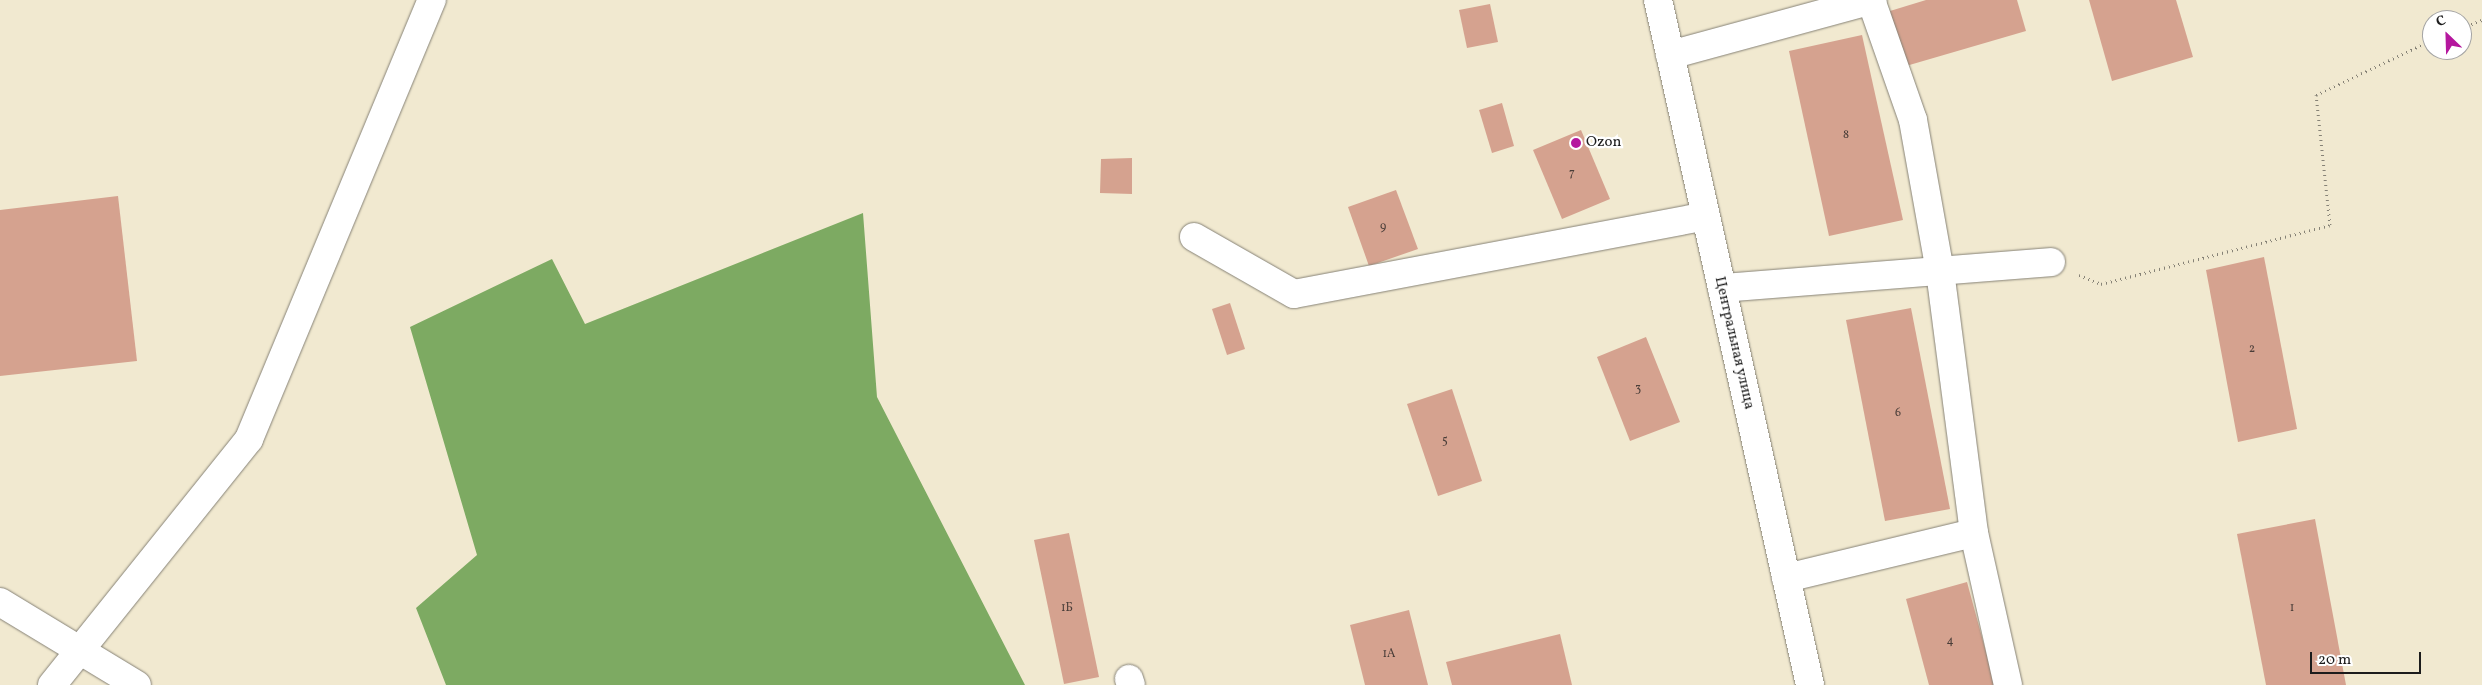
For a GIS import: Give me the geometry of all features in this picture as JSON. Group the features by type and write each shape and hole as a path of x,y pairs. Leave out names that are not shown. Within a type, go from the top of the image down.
{"street":[{"path":"52,685 78,649 249,439 432,0"},
{"name":"Центральная улица","path":"1658,0 1810,685"},
{"path":"1670,55 1872,0 1913,120 1940,271 1974,533 2008,685"},
{"path":"1194,237 1294,294 1706,216"},
{"path":"1722,288 2051,262"},
{"path":"1786,578 1974,533"},
{"path":"0,602 137,685"}],"path":[{"path":"2051,262 2102,284 2330,225 2316,95 2422,45"}],"green space":[{"path":"863,213 877,397 1025,685 446,685 416,608 477,555 410,327 552,259 585,324"}],"building":[{"path":"1926,0 2017,0 2026,31 1906,66 1890,11"},
{"path":"2089,0 2176,0 2193,57 2112,81"},
{"path":"1490,4 1498,42 1467,48 1459,10"},
{"path":"1862,35 1903,220 1829,236 1789,51"},
{"path":"1502,103 1514,146 1492,153 1479,110"},
{"path":"1581,130 1610,199 1562,219 1533,150"},
{"path":"1132,158 1132,194 1100,193 1101,159"},
{"path":"1396,190 1418,249 1369,266 1348,207"},
{"path":"118,196 137,361 0,376 0,210"},
{"path":"2264,257 2297,429 2238,442 2206,270"},
{"path":"1230,303 1245,349 1227,355 1212,309"},
{"path":"1911,308 1950,509 1885,521 1846,320"},
{"path":"1646,337 1680,422 1630,441 1597,357"},
{"path":"1452,389 1482,481 1438,496 1407,404"},
{"path":"2315,519 2346,685 2266,685 2237,534"},
{"path":"1069,533 1099,677 1064,684 1034,540"},
{"path":"1967,582 1995,685 1929,685 1906,599"},
{"path":"1409,610 1428,685 1365,685 1350,625"},
{"path":"1560,634 1572,685 1452,685 1446,662"}],"place":[{"name":"Ozon","path":"1576,143"}]}
